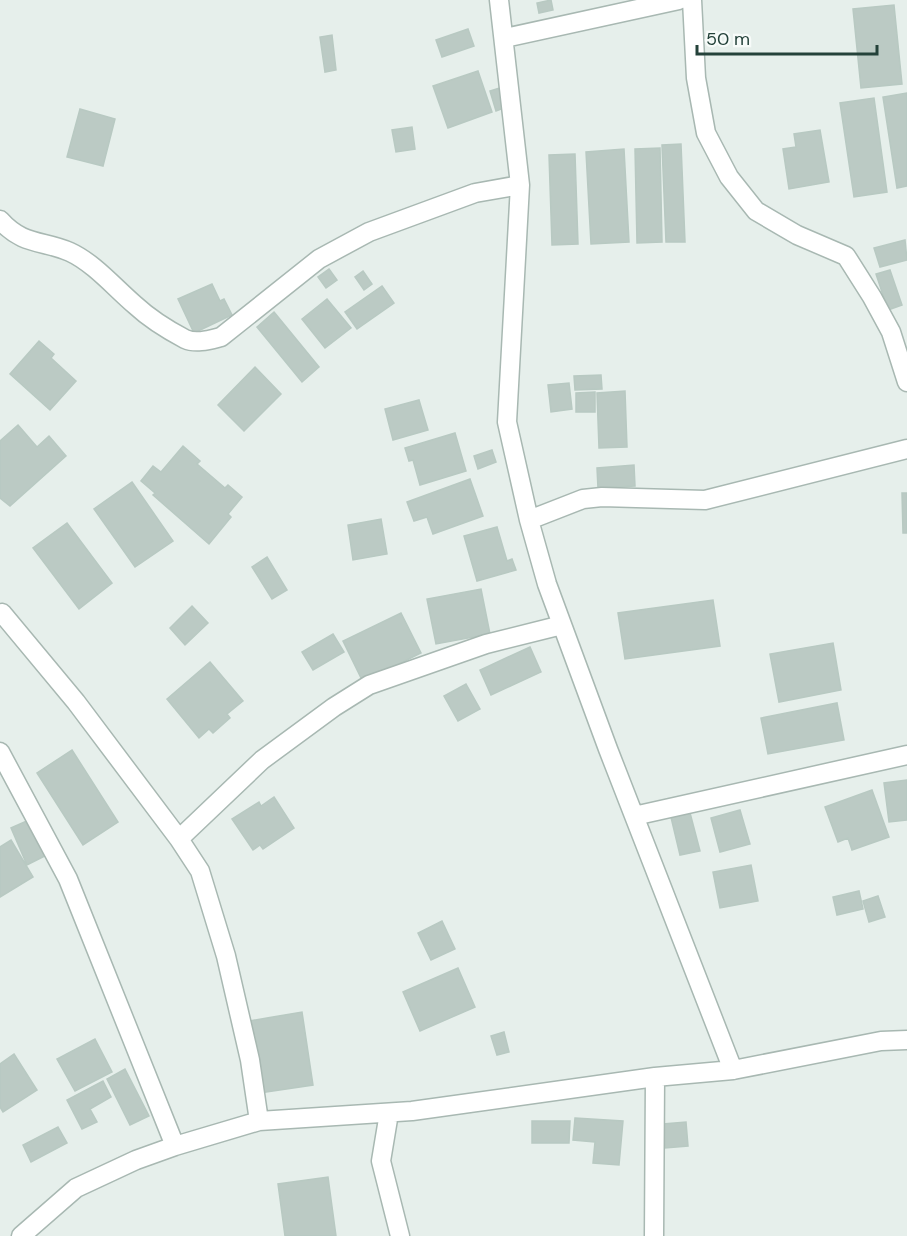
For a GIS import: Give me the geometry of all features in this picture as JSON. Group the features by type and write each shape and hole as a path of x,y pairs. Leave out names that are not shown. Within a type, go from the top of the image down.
{"street":[{"path":"499,0 520,185 507,422 529,520 547,584 733,1070"},
{"path":"505,38 679,0"},
{"path":"692,0 696,78 706,133 729,177 756,211 797,235 846,256 891,332 907,382"},
{"path":"0,220 11,232 70,253 108,280 136,307 167,328 187,340 204,342 221,337 319,259 369,232 475,193 520,185"},
{"path":"529,520 583,500 602,497 705,500 907,449"},
{"path":"2,613 76,702 179,839 200,871 226,956 250,1060 259,1121"},
{"path":"179,839 262,760 334,707 369,685 486,644 562,625"},
{"path":"0,752 68,879 175,1146"},
{"path":"634,816 907,755"},
{"path":"21,1236 76,1188 136,1160 259,1121 389,1113 655,1077 733,1070 881,1041 907,1040"},
{"path":"654,1236 655,1077"},
{"path":"389,1113 381,1161 400,1236"}],"building":[{"path":"551,0 553,10 539,13 537,3"},
{"path":"894,5 902,84 861,88 853,9"},
{"path":"468,29 474,46 442,57 436,40"},
{"path":"332,35 336,70 325,72 320,37"},
{"path":"478,71 492,112 448,128 433,86"},
{"path":"503,87 509,106 496,111 490,91"},
{"path":"907,93 907,186 897,188 883,97"},
{"path":"874,98 887,192 854,197 840,103"},
{"path":"80,109 115,119 103,166 67,157"},
{"path":"412,127 415,149 396,152 392,130"},
{"path":"820,130 829,182 789,189 783,149 796,147 794,134"},
{"path":"681,144 685,242 666,242 662,145"},
{"path":"660,148 662,242 637,243 635,149"},
{"path":"624,149 629,242 591,244 586,152"},
{"path":"575,154 578,244 552,245 549,155"},
{"path":"905,240 907,260 880,267 874,248"},
{"path":"329,269 337,280 326,288 318,277"},
{"path":"890,270 902,305 888,310 876,274"},
{"path":"363,271 372,284 364,290 355,277"},
{"path":"212,284 220,301 224,299 232,315 194,333 178,299"},
{"path":"382,286 394,303 357,329 345,312"},
{"path":"327,299 351,328 325,348 302,319"},
{"path":"274,312 319,367 302,382 257,327"},
{"path":"39,341 54,354 51,358 76,381 50,410 10,374"},
{"path":"255,367 281,394 244,431 218,405"},
{"path":"601,375 602,389 575,390 574,376"},
{"path":"569,383 572,409 551,412 548,385"},
{"path":"625,391 627,447 599,448 597,393"},
{"path":"595,392 595,412 576,412 576,393"},
{"path":"419,400 428,430 393,440 385,409"},
{"path":"18,425 37,447 49,436 66,456 10,506 0,498 0,441"},
{"path":"455,433 466,471 420,485 413,460 409,461 405,448"},
{"path":"183,446 200,461 197,464 225,488 228,485 242,497 228,514 231,517 209,544 153,495 155,493 141,481 153,466 161,472"},
{"path":"492,450 496,462 478,469 474,456"},
{"path":"634,465 635,486 598,488 597,468"},
{"path":"470,479 483,516 433,534 427,517 414,521 407,502"},
{"path":"132,482 173,541 135,567 94,509"},
{"path":"902,493 907,493 907,533 903,533"},
{"path":"381,519 387,554 353,560 348,525"},
{"path":"67,523 112,583 79,609 33,548"},
{"path":"497,527 507,561 512,559 516,570 477,581 464,536"},
{"path":"267,557 287,590 272,599 252,567"},
{"path":"481,589 490,634 436,644 427,599"},
{"path":"713,600 720,646 625,659 618,613"},
{"path":"192,606 208,623 185,645 170,628"},
{"path":"401,613 421,653 363,682 343,641"},
{"path":"333,634 344,652 313,670 302,652"},
{"path":"833,643 841,690 779,702 770,654"},
{"path":"530,647 541,672 491,695 480,670"},
{"path":"210,662 243,701 227,714 230,718 213,733 209,729 199,738 167,699"},
{"path":"466,684 480,709 458,721 444,696"},
{"path":"837,703 844,740 768,754 761,718"},
{"path":"72,750 118,822 83,845 37,773"},
{"path":"907,780 907,820 889,822 884,783"},
{"path":"872,790 889,837 852,850 848,838 838,842 825,807"},
{"path":"274,797 294,828 263,849 260,845 253,850 232,819 259,802 261,806"},
{"path":"689,809 700,851 680,855 670,813"},
{"path":"740,810 750,844 720,852 711,818"},
{"path":"29,820 45,856 27,865 11,828"},
{"path":"11,840 33,877 0,897 0,847"},
{"path":"751,865 758,901 720,908 713,872"},
{"path":"859,891 863,909 837,915 833,897"},
{"path":"878,896 885,917 869,922 863,901"},
{"path":"442,921 455,949 431,960 418,933"},
{"path":"458,968 475,1007 420,1031 403,992"},
{"path":"302,1012 313,1085 260,1093 249,1021"},
{"path":"504,1032 509,1052 497,1055 491,1036"},
{"path":"95,1039 112,1072 75,1091 57,1059"},
{"path":"14,1054 37,1090 3,1112 0,1107 0,1064"},
{"path":"125,1069 149,1116 130,1125 107,1079"},
{"path":"103,1081 111,1097 90,1109 97,1122 82,1129 67,1100"},
{"path":"575,1118 623,1121 619,1165 593,1163 595,1142 573,1140"},
{"path":"532,1121 570,1121 569,1143 532,1143"},
{"path":"686,1122 688,1146 665,1148 663,1124"},
{"path":"58,1127 67,1143 31,1162 23,1145"},
{"path":"328,1177 336,1236 285,1236 278,1184"}]}
